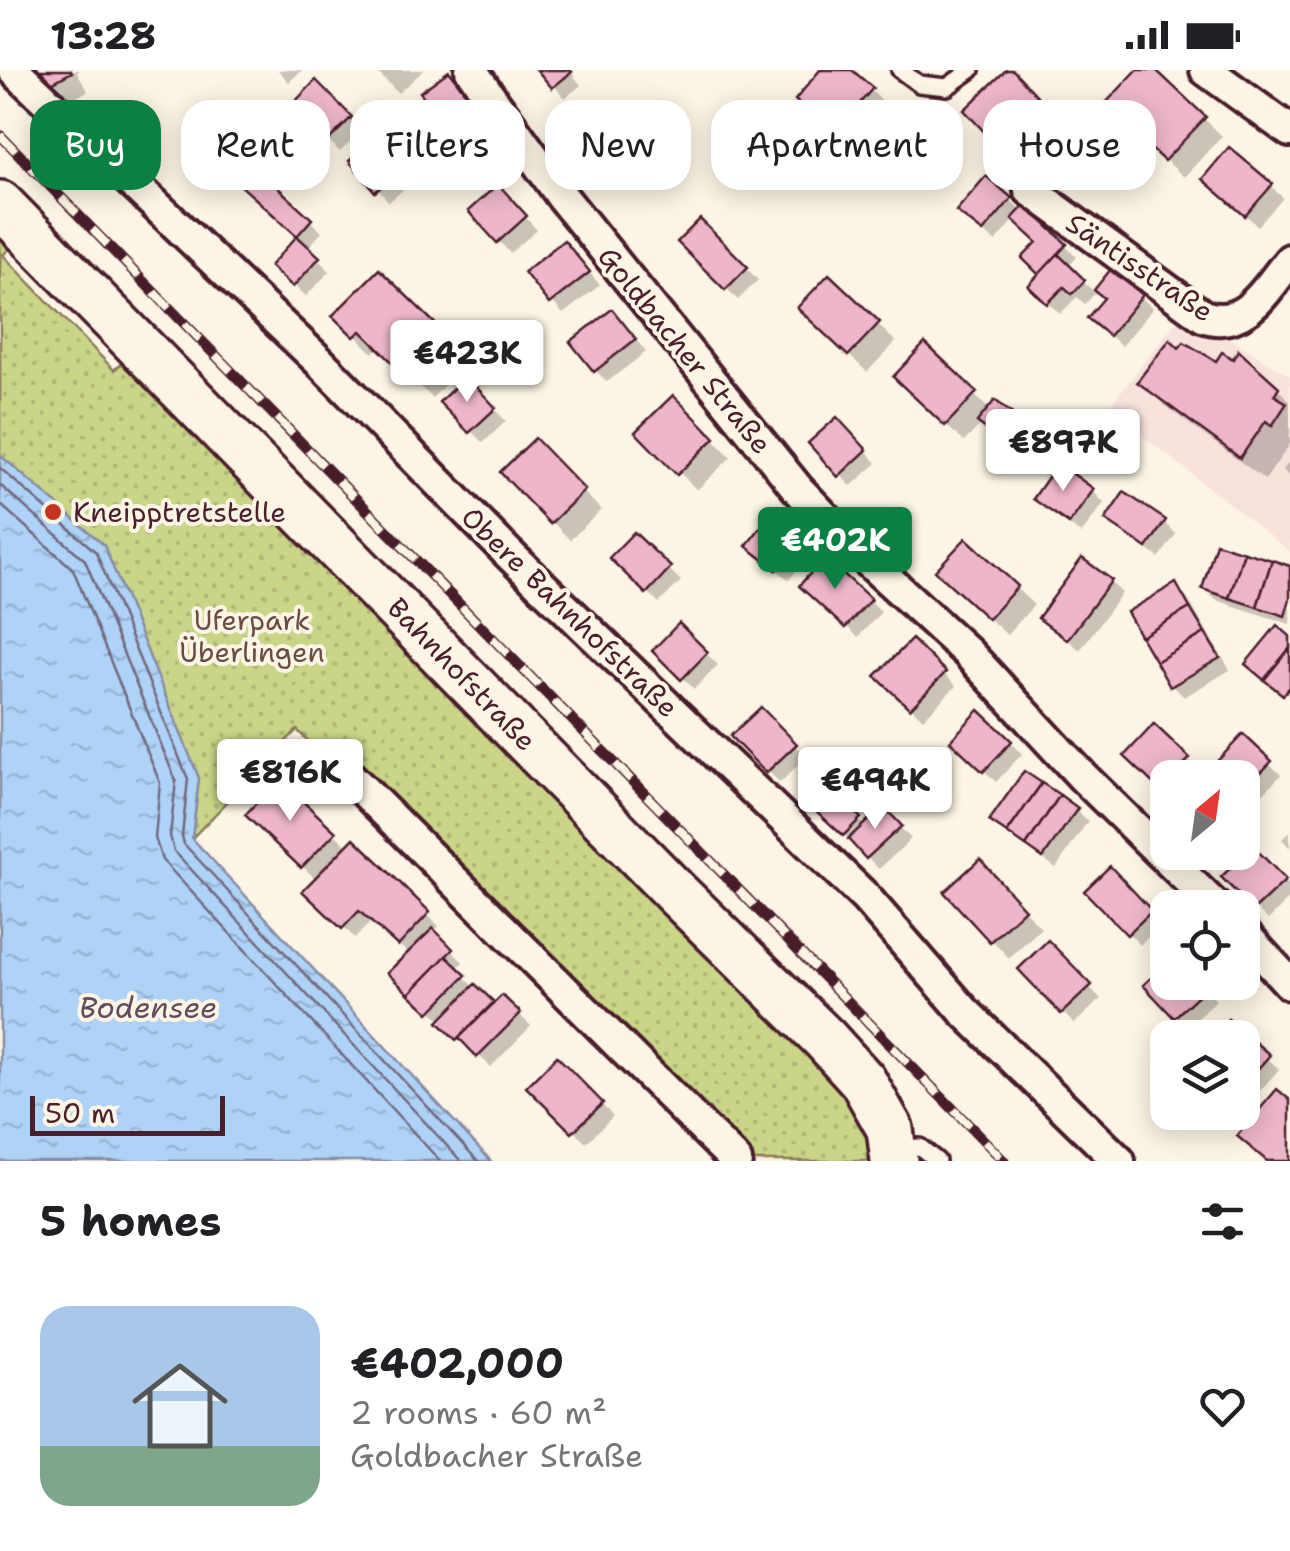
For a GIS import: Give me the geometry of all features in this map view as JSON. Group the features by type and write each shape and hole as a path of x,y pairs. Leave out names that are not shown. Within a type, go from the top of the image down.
{"street":[{"name":"Obere Bahnhofstraße","path":"14,70 320,362 509,554 865,897 964,1012 1120,1161"},
{"name":"Goldbacher Straße","path":"472,70 562,198 797,488 857,551 968,653 1083,777 1199,890"},
{"path":"1206,70 1290,131"},
{"name":"Säntisstraße","path":"1030,190 1203,316 1221,322 1237,318 1290,260"},
{"name":"Bahnhofstraße","path":"0,204 825,1039 863,1081 890,1129 894,1155"},
{"path":"339,766 736,1161"},
{"path":"1260,952 1290,984"}],"lane":[{"path":"900,70 919,84 947,87 971,70"},
{"path":"894,1155 920,1147 937,1161"}],"shaded area":[{"path":"1185,310 1290,376 1290,552 1108,408"}],"green space":[{"name":"Uferpark Überlingen","path":"0,237 11,247 3,255 114,370 124,361 843,1089 872,1139 874,1161 736,1161 297,730 192,838 199,778 0,456"}],"water":[{"name":"Bodensee","path":"0,455 104,545 199,778 192,838 491,1161 0,1161"}],"building":[{"path":"28,70 71,70 72,72 40,89"},
{"path":"537,70 570,70 572,72 552,88"},
{"path":"820,70 852,70 873,88 863,100 795,100"},
{"path":"1006,70 1013,70 1038,97 983,100 983,130 964,110"},
{"path":"1137,70 1156,70 1206,117 1164,161 1156,154 1156,100 1109,100"},
{"path":"449,71 471,100 426,100 420,92"},
{"path":"316,80 350,119 330,139 330,100 297,100"},
{"path":"1229,147 1273,184 1245,216 1202,179"},
{"path":"983,180 983,190 1003,190 1012,198 983,232 956,211"},
{"path":"246,190 280,190 312,219 297,236"},
{"path":"491,190 503,190 527,216 497,243 468,211"},
{"path":"1025,205 1067,244 1039,275 1022,258 1037,242 1012,219"},
{"path":"700,219 748,267 725,290 677,242"},
{"path":"297,236 320,257 293,287 270,266"},
{"path":"564,240 590,272 549,304 524,272"},
{"path":"1058,254 1085,280 1072,294 1064,287 1047,304 1028,286"},
{"path":"379,269 453,341 412,382 361,331 354,337 332,316"},
{"path":"1111,269 1143,295 1109,336 1087,318 1104,298 1094,290"},
{"path":"829,274 880,322 848,356 797,308"},
{"path":"612,309 636,339 594,372 570,342"},
{"path":"1170,339 1179,348 1184,342 1216,361 1222,352 1233,359 1238,350 1279,387 1274,395 1287,403 1272,426 1266,421 1240,458 1137,382"},
{"path":"925,343 977,392 945,426 893,377"},
{"path":"466,376 496,408 469,433 439,402"},
{"path":"673,395 715,438 677,475 635,432"},
{"path":"995,400 1022,422 1004,444 977,422"},
{"path":"837,417 867,450 838,477 808,443"},
{"path":"535,438 585,490 550,524 500,472"},
{"path":"1058,463 1094,489 1069,524 1033,499"},
{"path":"1124,492 1166,520 1147,548 1105,520"},
{"path":"774,510 804,535 776,570 746,546"},
{"path":"634,532 671,567 646,594 609,558"},
{"path":"966,538 1018,586 988,619 935,571"},
{"path":"1216,543 1244,552 1229,598 1202,589"},
{"path":"1244,552 1272,560 1257,607 1229,598"},
{"path":"825,557 871,599 845,628 799,586"},
{"path":"1082,558 1112,580 1067,640 1038,618"},
{"path":"1272,560 1290,566 1290,599 1285,616 1257,607"},
{"path":"1176,583 1190,608 1141,637 1127,612"},
{"path":"1190,608 1205,633 1156,662 1141,637"},
{"path":"679,623 708,652 681,680 652,651"},
{"path":"1277,625 1290,636 1290,648 1264,680 1245,664"},
{"path":"1205,633 1220,658 1170,687 1156,662"},
{"path":"912,639 946,672 910,709 875,676"},
{"path":"1290,648 1290,687 1283,695 1264,680"},
{"path":"761,707 797,744 766,773 730,736"},
{"path":"979,710 1012,741 983,772 950,741"},
{"path":"1154,724 1190,758 1150,760 1150,781 1124,756"},
{"path":"1243,734 1272,761 1260,773 1260,760 1218,760"},
{"path":"1024,771 1042,783 1007,833 989,821"},
{"path":"279,779 336,832 301,868 245,815"},
{"path":"1042,783 1060,795 1026,846 1007,833"},
{"path":"832,791 861,818 843,836 815,810"},
{"path":"1060,795 1078,808 1043,858 1026,846"},
{"path":"883,806 902,826 866,859 848,839"},
{"path":"354,838 430,912 398,946 359,911 342,929 302,891"},
{"path":"1260,853 1286,880 1260,904 1260,890 1234,890 1221,877 1228,870 1260,870"},
{"path":"980,859 1025,909 990,942 944,892"},
{"path":"1110,866 1150,913 1127,935 1084,891"},
{"path":"433,928 453,949 409,994 387,973"},
{"path":"1048,940 1092,985 1061,1014 1018,969"},
{"path":"446,956 466,975 429,1013 409,994"},
{"path":"475,984 494,1002 456,1040 438,1022"},
{"path":"502,995 521,1013 477,1057 459,1038"},
{"path":"1157,1000 1193,1000 1174,1018"},
{"path":"1260,1046 1270,1055 1260,1066"},
{"path":"557,1056 603,1103 572,1133 526,1087"},
{"path":"1277,1089 1290,1100 1290,1161 1267,1161 1237,1136 1242,1130 1260,1130 1260,1109"}],"railway":[{"path":"0,135 1004,1161"}],"place":[{"name":"Kneipptretstelle","path":"53,512"}]}
